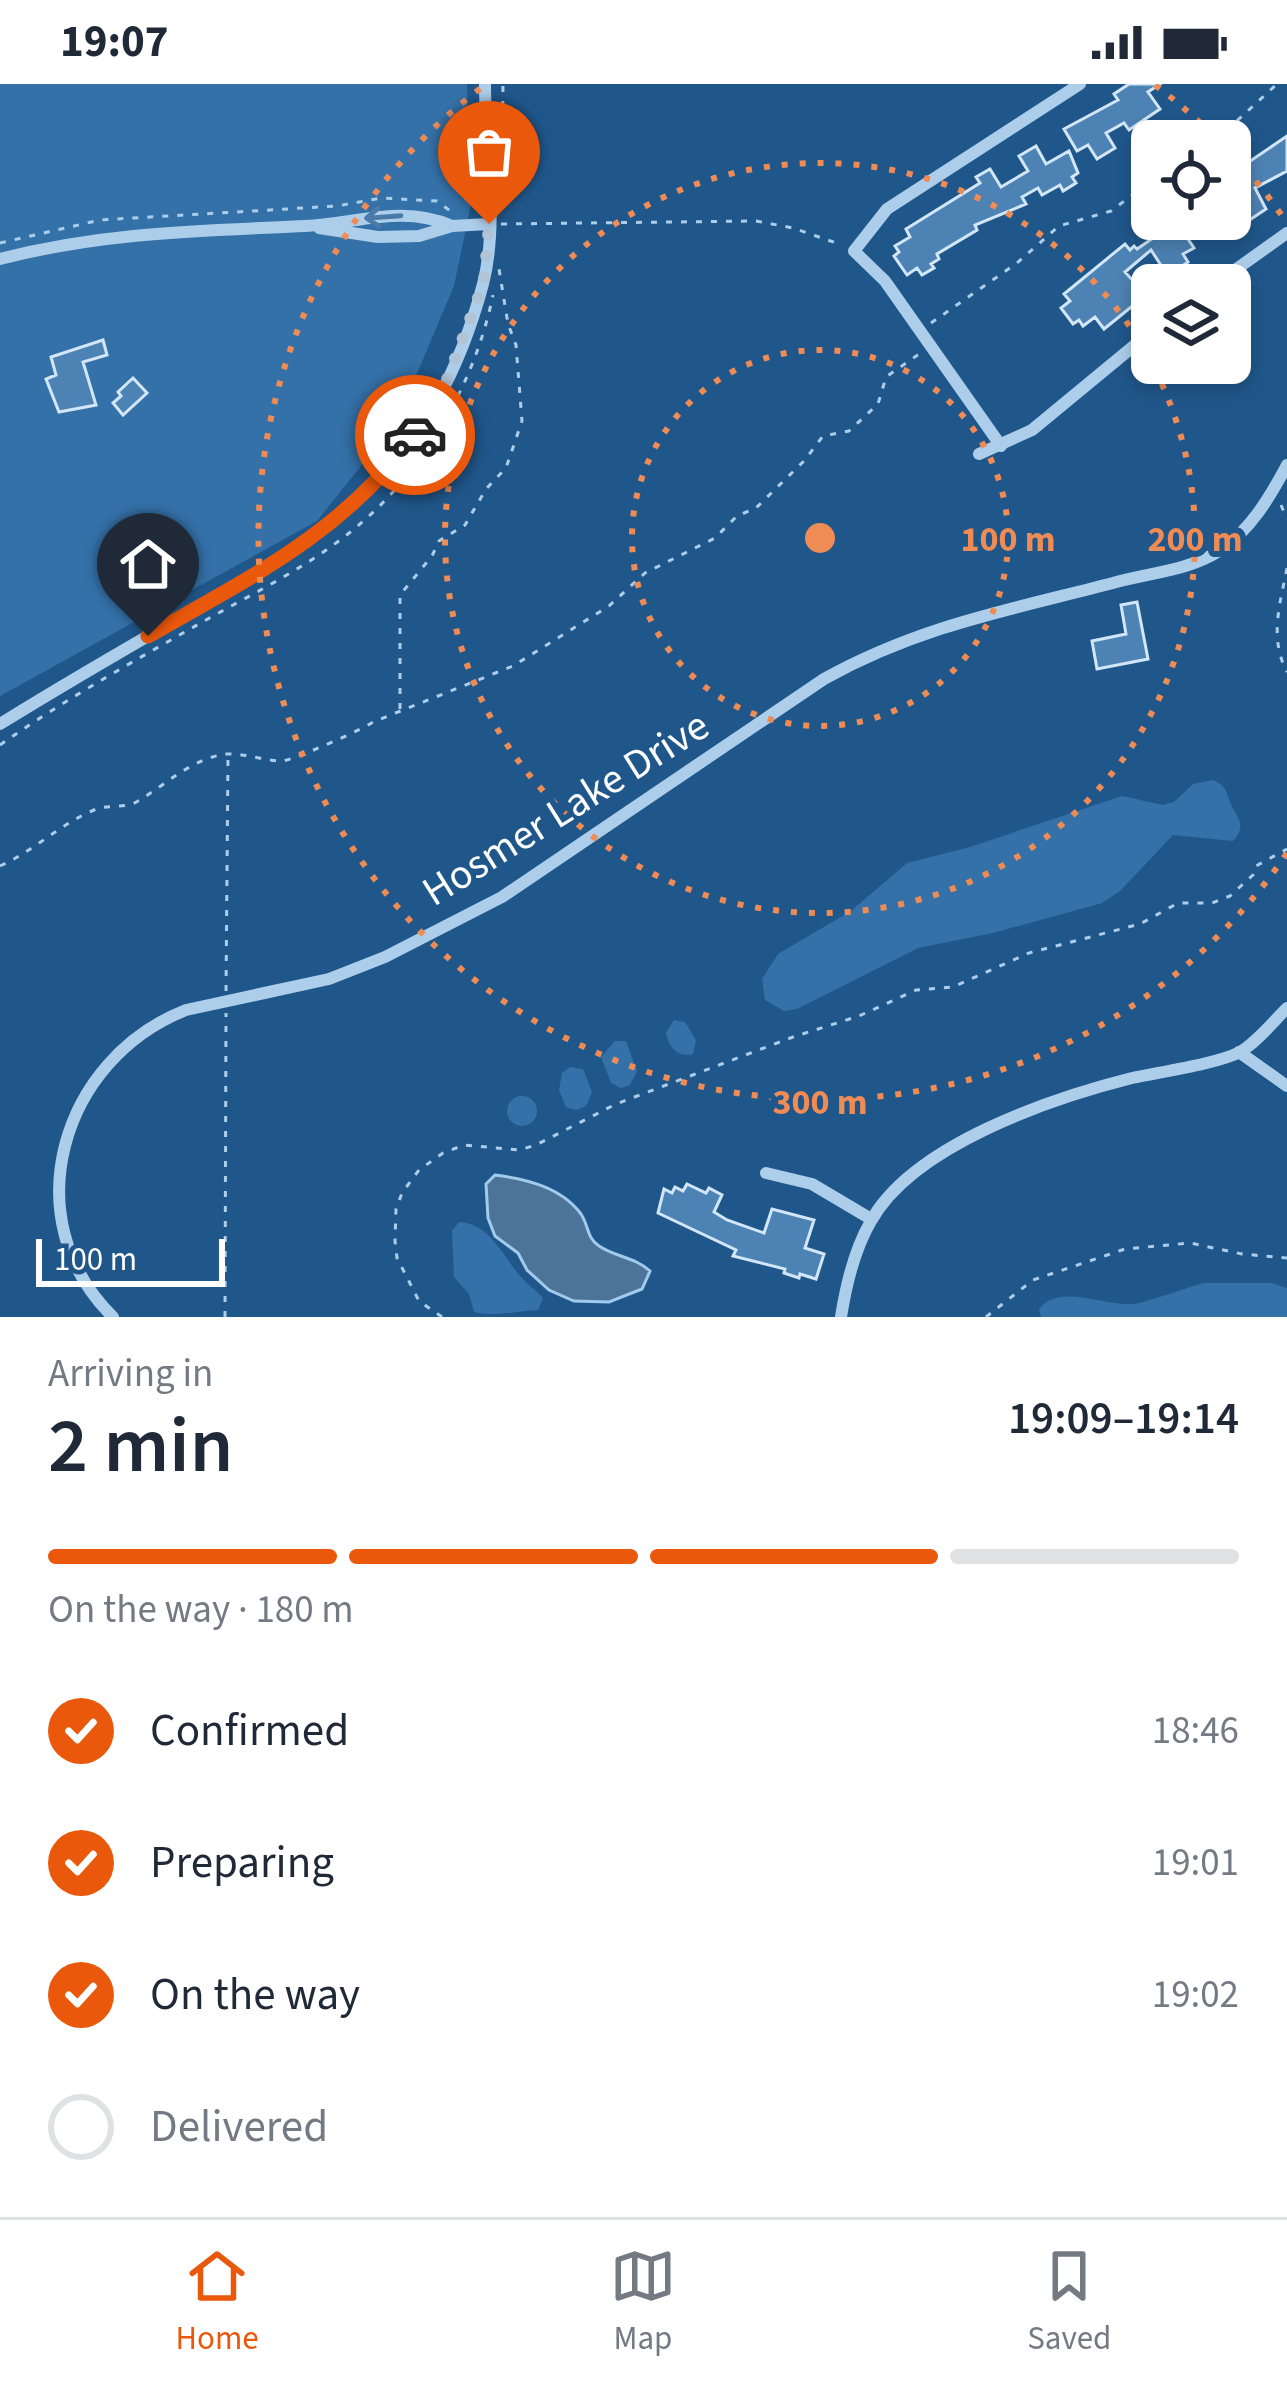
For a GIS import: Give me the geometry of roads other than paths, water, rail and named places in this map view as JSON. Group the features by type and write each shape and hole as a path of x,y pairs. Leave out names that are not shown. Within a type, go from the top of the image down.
{"street":[{"path":"0,724 282,560 360,500 422,425 448,377 484,282 489,224 485,84"},
{"path":"1000,446 885,280 854,251 887,209 1080,84"},
{"path":"0,259 130,233 312,226 386,215 421,216 455,226"},
{"path":"312,226 378,237 419,236 455,226 489,224"},
{"path":"1243,264 1287,232"},
{"path":"980,454 1032,430 1131,349"},
{"name":"Hosmer Lake Drive","path":"113,1317 80,1275 59,1210 59,1175 69,1122 84,1092 136,1039 163,1019 329,979 385,957 502,897 824,679 879,649 1006,608 1187,566 1217,553 1243,532 1287,465"},
{"path":"841,1317 846,1282 871,1219 928,1162 983,1130 1116,1082 1239,1052 1287,1008"},
{"path":"1239,1052 1287,1087"},
{"path":"766,1173 812,1184 871,1219"}]}
